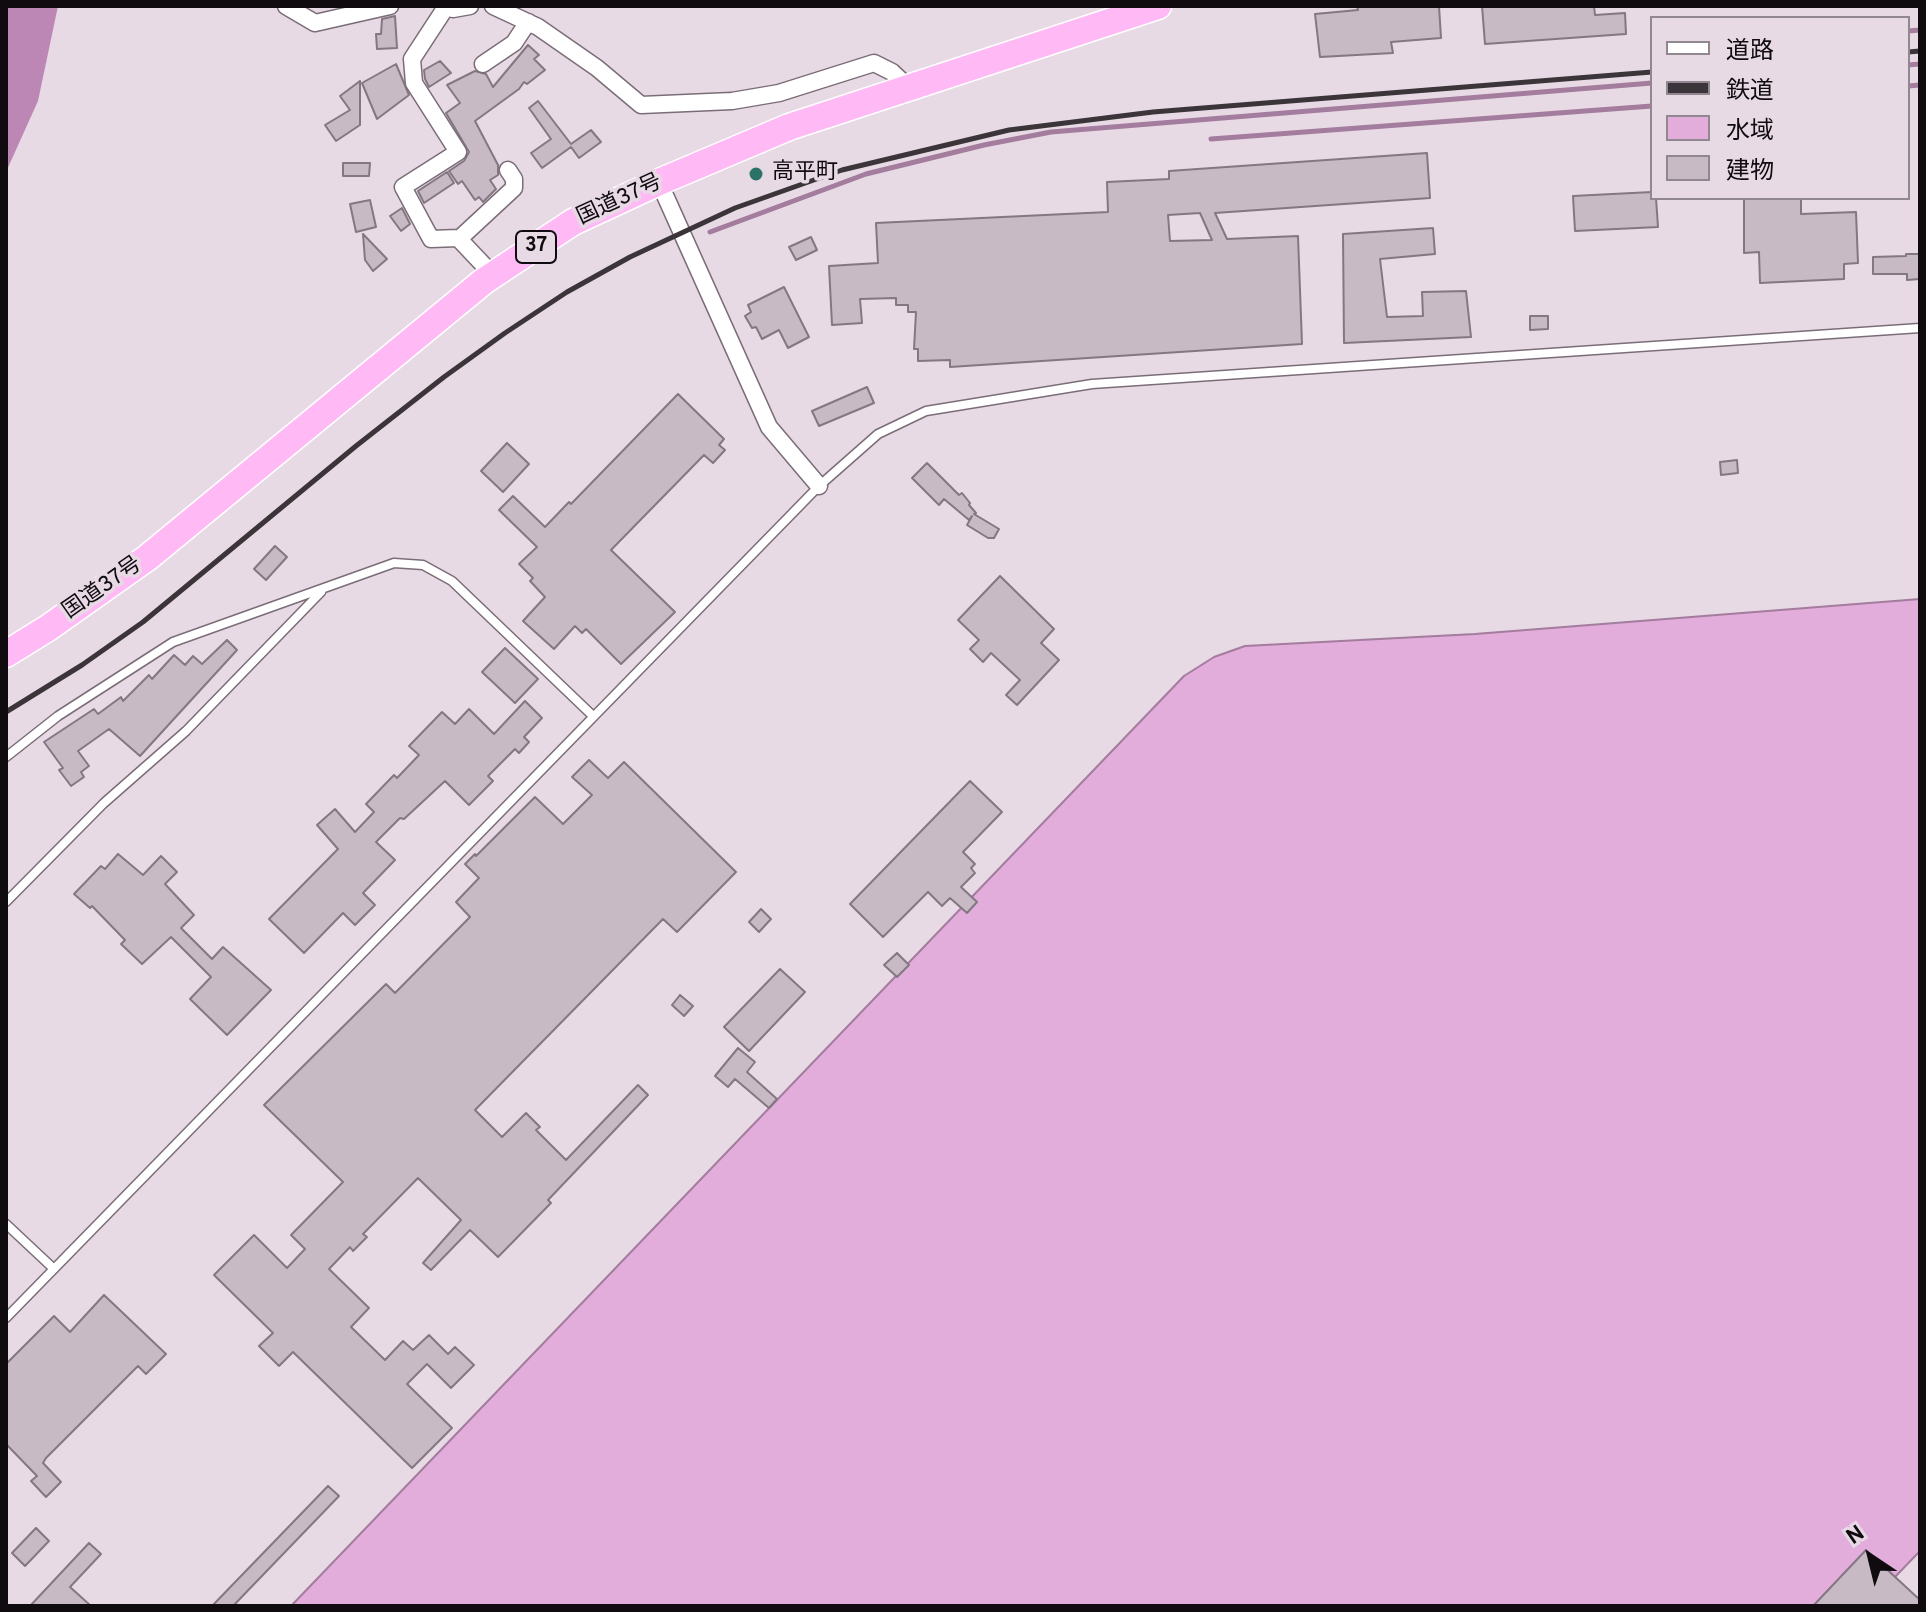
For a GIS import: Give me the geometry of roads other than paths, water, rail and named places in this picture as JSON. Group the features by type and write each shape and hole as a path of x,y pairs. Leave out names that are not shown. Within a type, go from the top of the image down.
{"highway":[{"name":"国道37号","path":"6,654 147,558 493,275 573,222 789,127 1158,6"}],"street":[{"path":"286,6 315,23 390,6"},
{"path":"470,6 445,7 412,59 414,83 458,152 403,187 431,239 459,239 514,188 514,179 508,170"},
{"path":"493,6 528,22 597,68 641,105 732,101 764,96 874,63 892,72 908,87"},
{"path":"483,64 514,43 528,22"},
{"path":"659,182 769,427 819,486"},
{"path":"459,239 493,275"}],"lane":[{"path":"6,1318 819,486 878,434 926,411 1092,384 1920,328"},
{"path":"6,757 58,716 173,642 394,563 423,565 452,581 593,716"},
{"path":"6,902 104,803 186,731 324,589"},
{"path":"6,1224 54,1269"}],"water":[{"path":"1920,599 1920,1551 1867,1606 291,1606 1184,676 1214,657 1245,646 1475,634"}],"waterway":[{"path":"1910,31 1920,30"},
{"path":"1910,65 1920,64"},
{"path":"710,232 866,174 1051,132 1650,83"},
{"path":"1910,86 1920,85"},
{"path":"1211,139 1650,106"}],"railway":[{"path":"1910,52 1920,51"},
{"path":"6,712 82,665 143,622 356,446 505,333 567,292 630,257 735,208 842,170 1009,130 1153,112 1650,72"}],"place":[{"name":"高平町","path":"756,174"}]}
